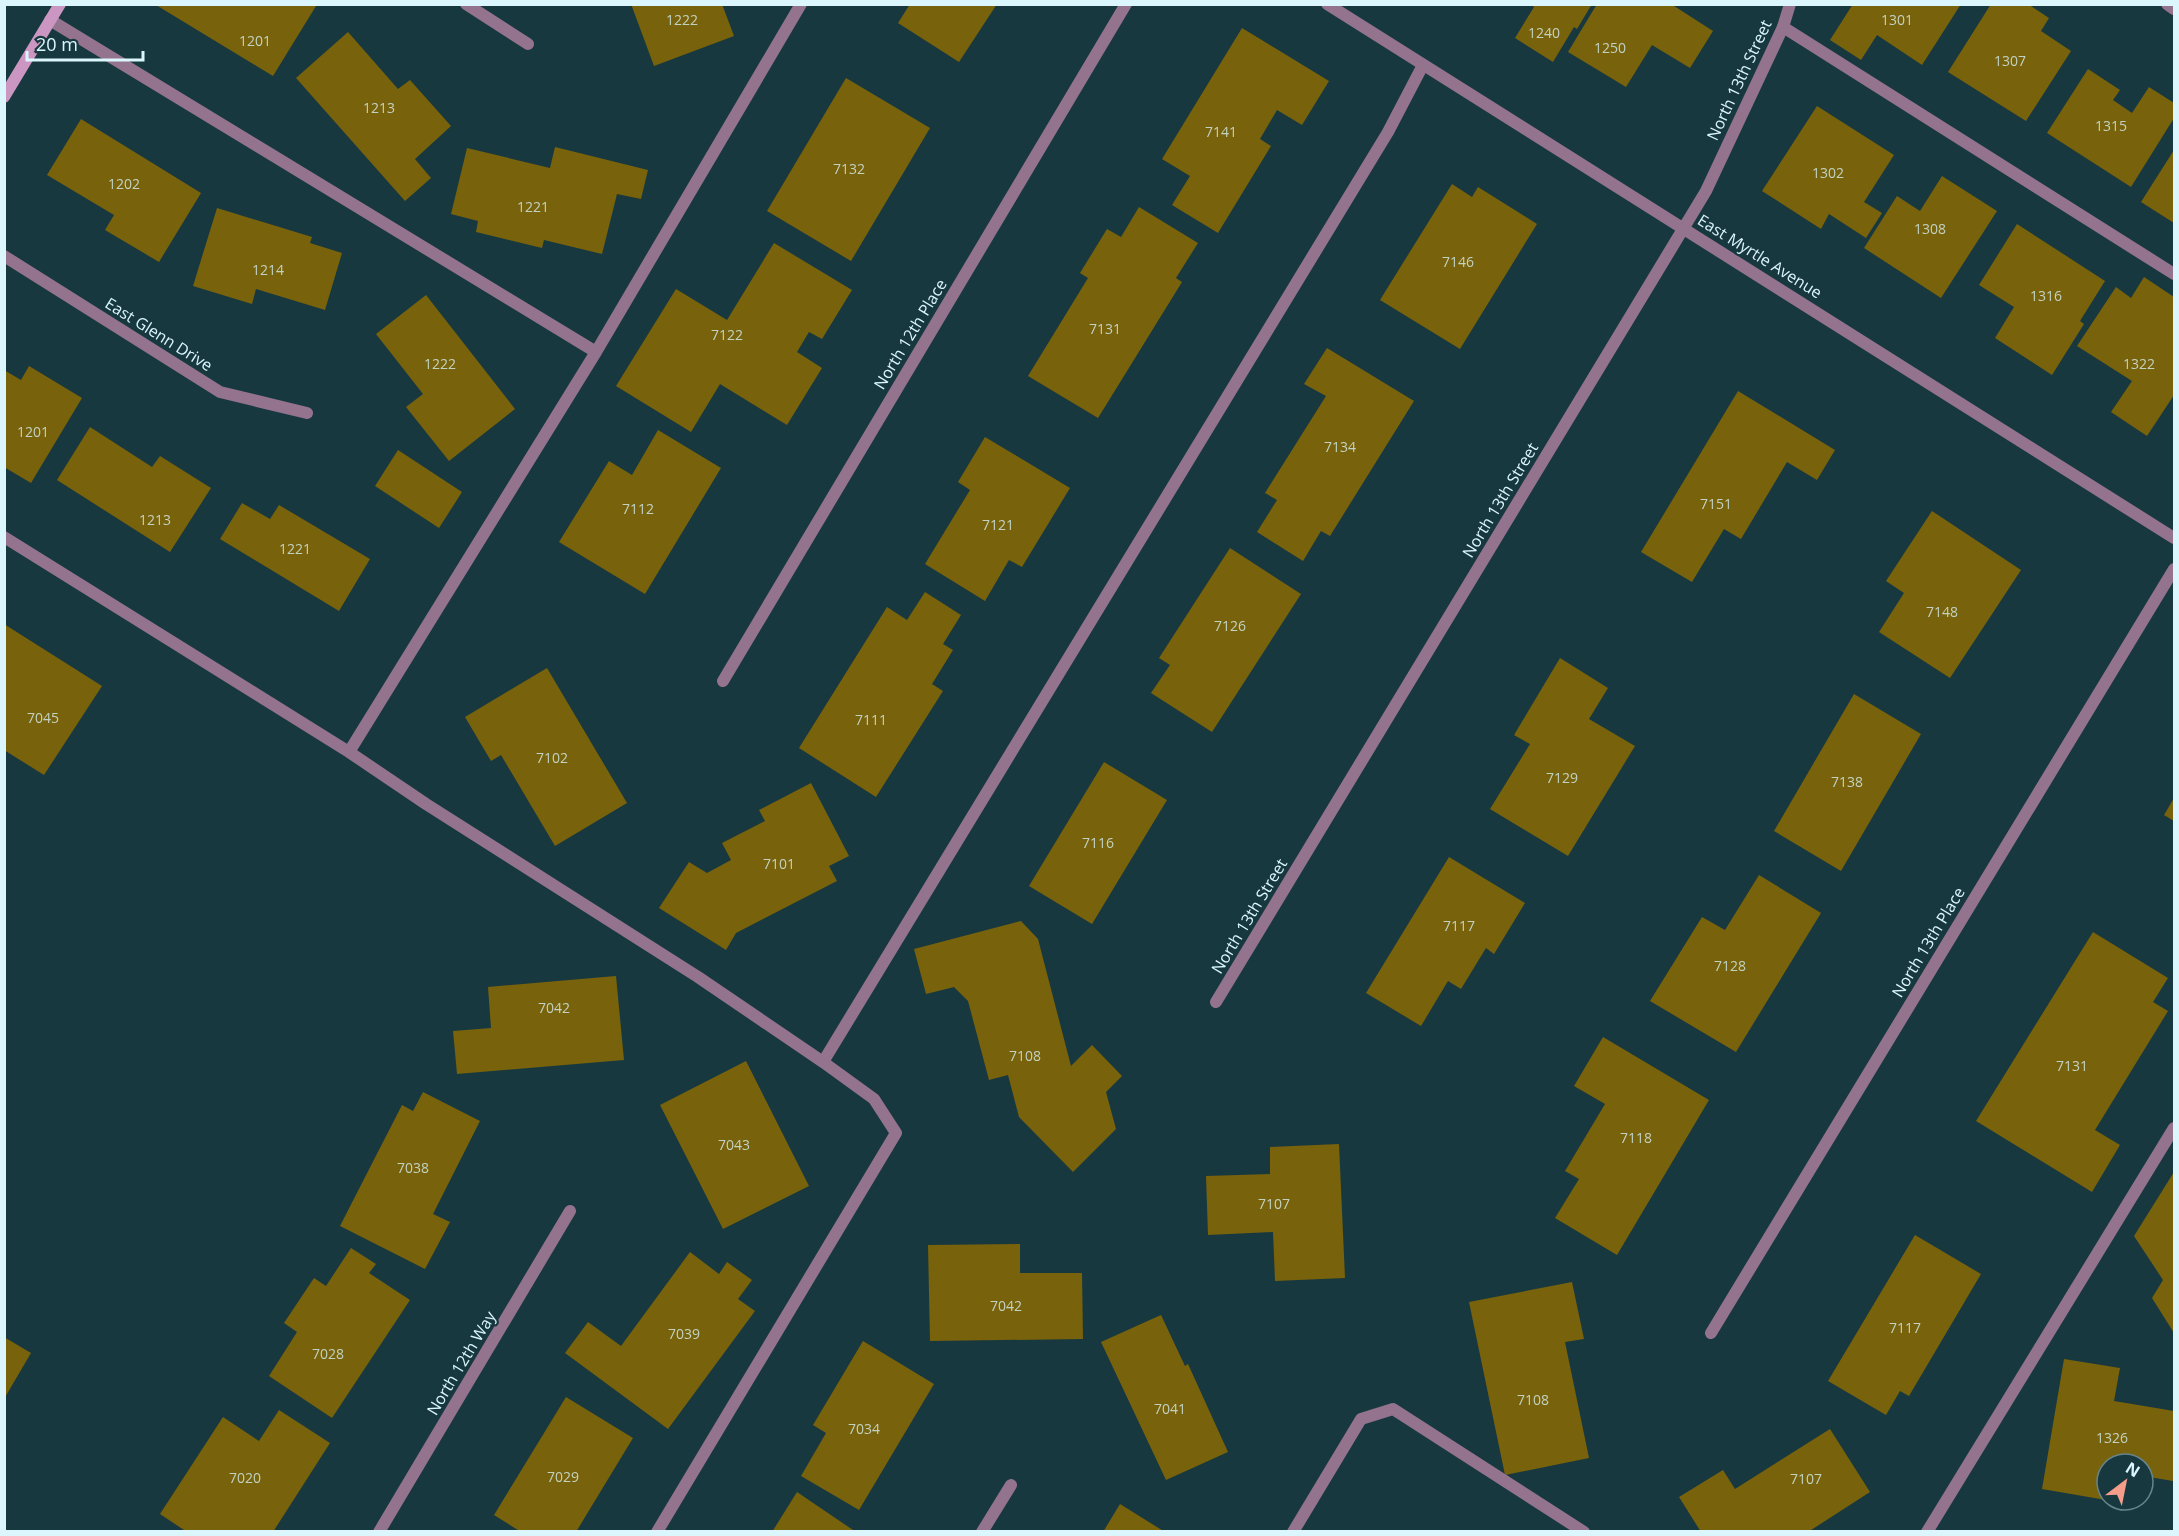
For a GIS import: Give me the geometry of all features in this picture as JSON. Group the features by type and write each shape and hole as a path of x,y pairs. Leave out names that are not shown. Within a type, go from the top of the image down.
{"street":[{"path":"4,97 60,4"},
{"path":"466,4 528,44"},
{"path":"349,752 596,352 801,4"},
{"name":"North 12th Place","path":"723,681 1126,4"},
{"name":"East Myrtle Avenue","path":"1327,4 2175,538"},
{"name":"North 13th Street","path":"1216,1002 1706,191 1783,27 1790,4"},
{"path":"2167,4 2175,9"},
{"path":"50,20 596,352"},
{"path":"1783,27 2175,274"},
{"path":"823,1062 1382,142 1423,65"},
{"name":"East Glenn Drive","path":"4,256 220,392 307,413"},
{"path":"4,537 349,752 426,804 698,977 874,1099 896,1133 657,1532"},
{"name":"North 13th Place","path":"1711,1333 2175,569"},
{"path":"1927,1532 2175,1128"},
{"name":"North 12th Way","path":"379,1532 570,1211"},
{"path":"1293,1532 1361,1419 1392,1409 1584,1532"},
{"path":"982,1532 1011,1485"}],"building":[{"path":"631,4 722,4 734,36 654,66"},
{"path":"910,4 997,4 959,62 898,23"},
{"path":"1530,4 1592,4 1577,29 1574,27 1553,62 1515,38 1534,7"},
{"path":"1597,4 1671,4 1713,31 1690,68 1652,45 1626,87 1568,52"},
{"path":"1853,4 1961,4 1922,65 1877,35 1861,60 1830,40"},
{"path":"1991,4 2028,4 2049,18 2041,31 2071,51 2026,121 1948,72"},
{"path":"156,5 313,5 316,6 273,76"},
{"path":"1242,28 1329,81 1302,125 1277,110 1260,139 1271,146 1218,233 1172,205 1190,176 1162,159"},
{"path":"348,32 398,89 410,80 451,126 415,159 431,178 405,201 296,78"},
{"path":"2088,69 2120,90 2113,100 2132,113 2149,87 2174,103 2174,118 2131,187 2047,133"},
{"path":"846,78 930,128 851,261 767,211"},
{"path":"1817,106 1894,155 1864,202 1882,213 1866,238 1829,214 1821,229 1762,191"},
{"path":"81,119 201,193 159,262 105,230 114,215 47,175"},
{"path":"555,147 648,170 641,199 617,194 602,254 544,240 542,248 476,232 478,221 451,214 467,148 550,168"},
{"path":"2174,150 2174,223 2141,202"},
{"path":"1942,176 1997,211 1941,298 1864,248 1897,196 1920,211"},
{"path":"1452,184 1472,197 1478,187 1537,224 1460,349 1380,300"},
{"path":"1139,207 1198,243 1176,278 1182,282 1098,418 1028,376 1088,278 1080,273 1107,229 1121,237"},
{"path":"217,208 312,237 310,243 342,253 325,310 256,289 252,304 193,286"},
{"path":"2017,224 2105,281 2080,321 2084,324 2052,375 1995,338 2014,307 1979,285"},
{"path":"774,243 852,290 822,339 809,332 797,352 822,368 787,425 720,384 691,432 616,386 676,289 727,320"},
{"path":"2144,277 2174,297 2174,395 2147,436 2111,412 2132,381 2077,346 2116,287 2131,298"},
{"path":"426,295 515,409 449,461 406,407 423,394 376,334"},
{"path":"1327,348 1414,401 1330,536 1321,531 1303,561 1257,532 1277,500 1265,493 1326,396 1304,384"},
{"path":"29,366 82,398 31,483 4,467 4,370 21,380"},
{"path":"1738,391 1835,450 1817,480 1787,462 1741,539 1724,529 1692,582 1641,552"},
{"path":"90,427 152,467 160,456 211,488 170,552 57,480"},
{"path":"658,430 721,468 645,594 559,542 609,461 632,475"},
{"path":"985,437 1070,488 1022,567 1009,560 985,601 925,564 970,490 958,482"},
{"path":"398,450 462,492 439,528 375,486"},
{"path":"242,503 270,519 279,505 370,559 339,611 220,539"},
{"path":"1932,511 2021,570 1950,678 1879,632 1904,593 1886,581"},
{"path":"1230,548 1301,594 1212,732 1151,693 1170,665 1159,658"},
{"path":"925,592 961,615 943,644 953,650 932,684 943,691 876,797 799,748 887,607 907,620"},
{"path":"4,624 102,686 44,775 4,750"},
{"path":"1560,658 1608,688 1589,719 1635,746 1568,856 1490,809 1530,744 1514,735"},
{"path":"547,668 627,803 555,846 501,755 491,761 465,717"},
{"path":"1854,694 1921,734 1841,871 1774,831"},
{"path":"1104,762 1167,800 1092,924 1029,886"},
{"path":"811,783 849,856 829,866 837,881 736,933 726,950 659,908 689,862 707,873 731,860 722,843 765,821 759,810"},
{"path":"2174,798 2174,821 2164,815"},
{"path":"1449,857 1525,903 1494,954 1486,948 1461,989 1448,981 1421,1026 1366,993"},
{"path":"1759,875 1821,913 1736,1052 1650,1001 1702,917 1725,930"},
{"path":"1021,921 1038,939 1071,1066 1092,1045 1122,1076 1106,1092 1116,1129 1073,1172 1019,1117 1008,1075 989,1080 968,1001 954,987 926,994 914,949"},
{"path":"2093,932 2168,978 2153,1002 2168,1011 2095,1130 2120,1145 2092,1192 1976,1121"},
{"path":"616,976 624,1060 457,1074 453,1031 491,1028 488,987"},
{"path":"1603,1037 1709,1100 1617,1255 1555,1218 1579,1179 1565,1171 1605,1104 1574,1086"},
{"path":"746,1061 809,1186 723,1229 660,1105"},
{"path":"423,1092 480,1121 433,1214 450,1222 425,1269 340,1226 402,1105 413,1111"},
{"path":"1339,1144 1345,1278 1275,1281 1273,1232 1208,1235 1206,1176 1270,1174 1270,1147"},
{"path":"2174,1172 2174,1333 2152,1298 2163,1280 2134,1236"},
{"path":"1915,1235 1981,1274 1909,1396 1900,1391 1886,1415 1828,1381"},
{"path":"1020,1244 1020,1273 1082,1273 1083,1339 930,1341 928,1245"},
{"path":"351,1248 376,1264 369,1273 410,1300 332,1418 269,1376 297,1332 284,1323 314,1278 326,1286"},
{"path":"690,1252 719,1274 727,1262 752,1280 738,1299 755,1311 668,1429 565,1353 588,1322 621,1346"},
{"path":"1572,1282 1584,1339 1565,1342 1589,1458 1505,1475 1469,1302"},
{"path":"1161,1315 1185,1366 1188,1364 1228,1452 1166,1480 1101,1342"},
{"path":"4,1337 31,1353 4,1399"},
{"path":"863,1341 934,1384 859,1510 801,1476 826,1433 813,1425"},
{"path":"2064,1359 2120,1368 2114,1401 2174,1411 2173,1481 2155,1478 2155,1452 2095,1452 2095,1498 2042,1489"},
{"path":"566,1397 633,1438 576,1532 521,1532 494,1515"},
{"path":"279,1410 330,1443 273,1532 187,1532 160,1514 223,1417 259,1441"},
{"path":"1830,1429 1870,1492 1808,1532 1701,1532 1679,1497 1723,1470 1735,1489"},
{"path":"797,1492 853,1530 852,1532 772,1532"},
{"path":"1120,1504 1165,1532 1103,1532"}]}
